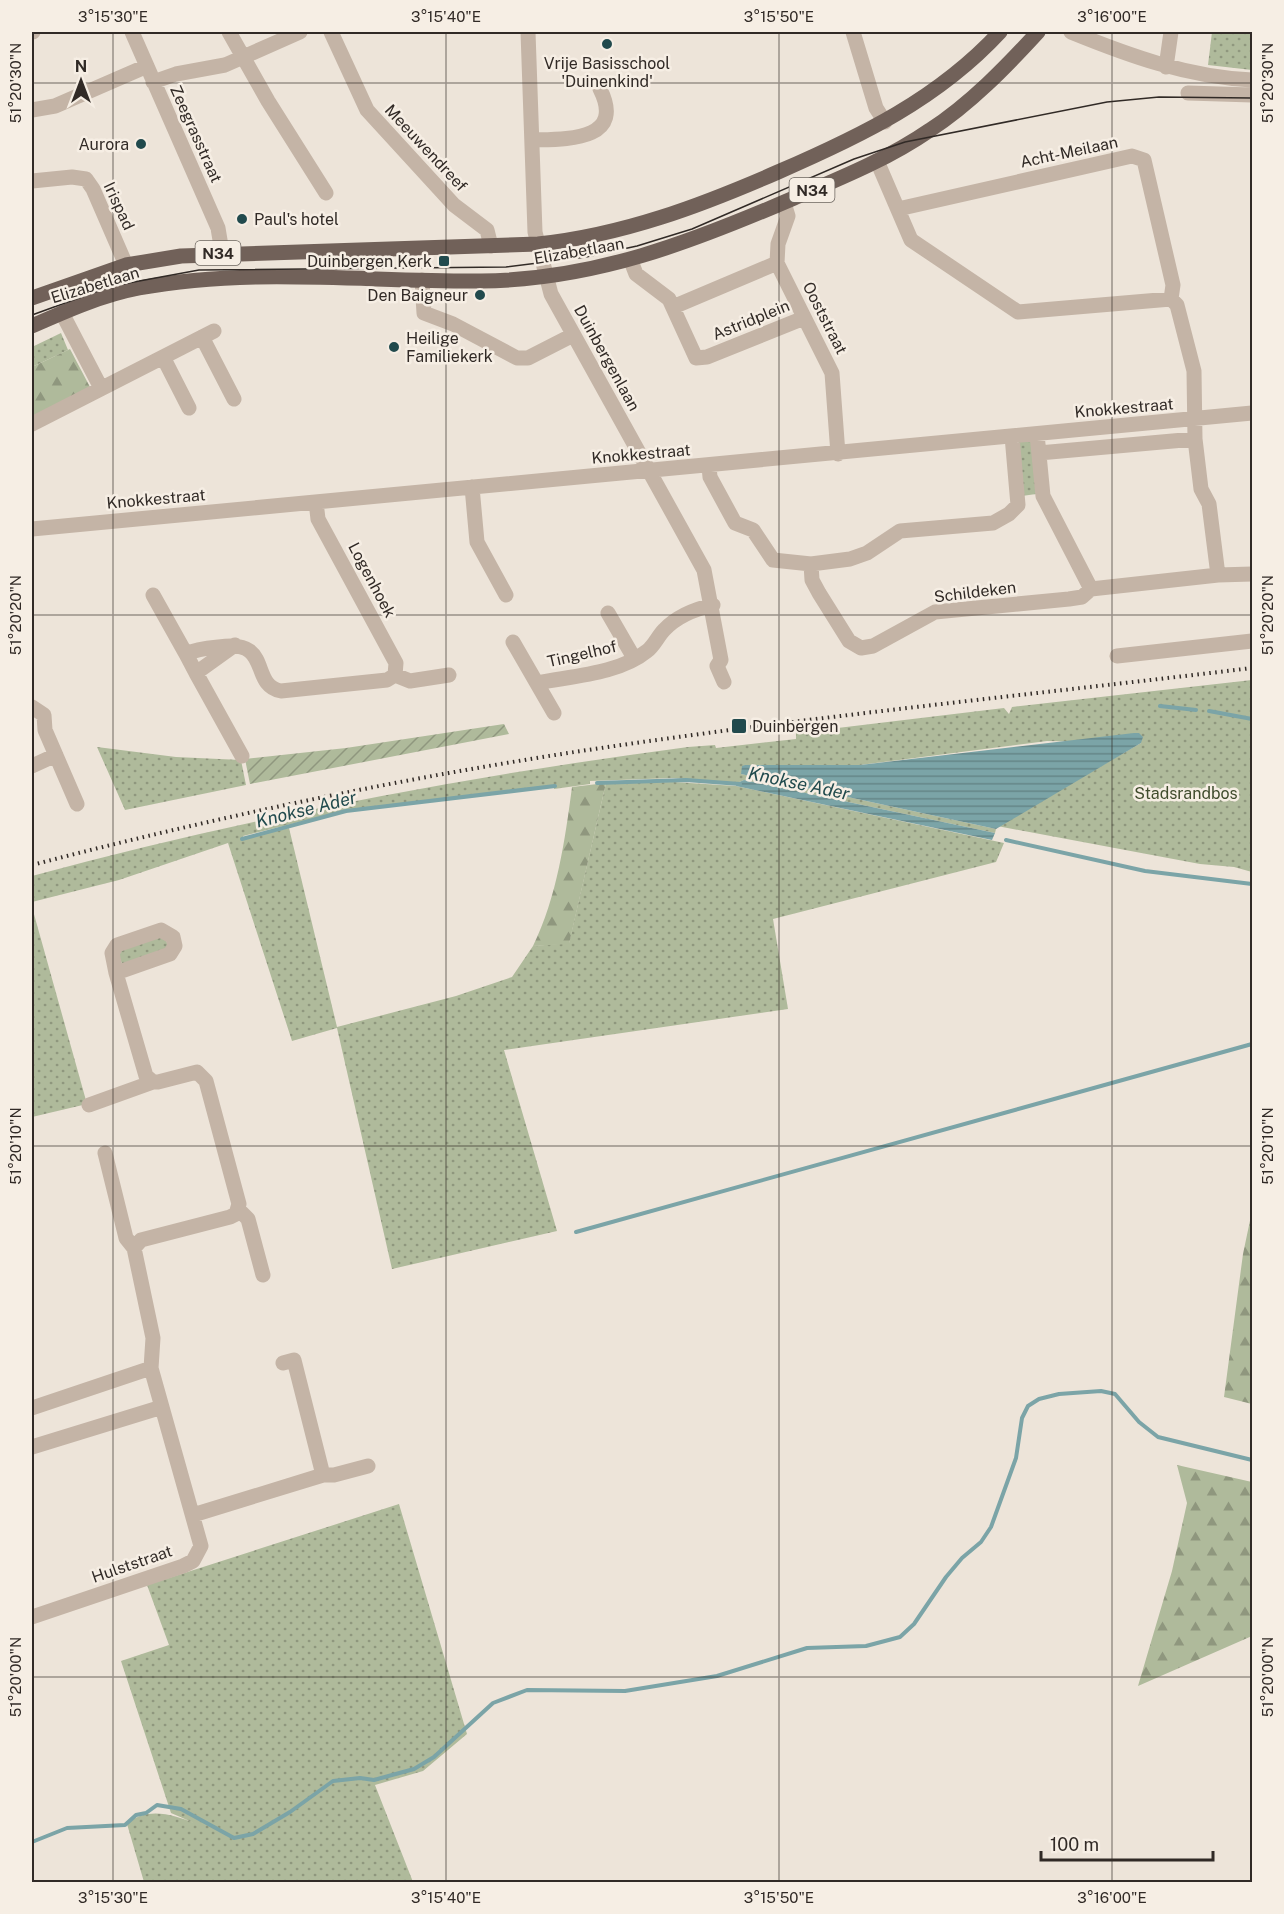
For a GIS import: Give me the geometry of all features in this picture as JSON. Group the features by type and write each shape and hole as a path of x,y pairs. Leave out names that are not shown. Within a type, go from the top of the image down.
{"main road":[{"name":"Elizabetlaan","path":"32,298 126,265 171,257 222,252 410,250 538,244 606,234 685,211 829,150 885,122 949,80 1000,32"},
{"name":"Elizabetlaan","path":"32,326 62,312 137,289 182,282 323,278 422,280 547,277 631,261 692,242 877,161 917,139 957,110 1038,32"}],"street":[{"name":"Zeegrasstraat","path":"132,32 218,228 222,252"},
{"path":"229,32 245,56 268,101 326,193"},
{"path":"153,82 176,74 225,65 300,32"},
{"name":"Meeuwendreef","path":"331,32 367,110 454,205 487,231 491,246"},
{"name":"Duinbergenlaan","path":"528,32 535,232 551,294 704,570 713,604 721,660 717,666 724,682"},
{"path":"853,32 876,108 885,122"},
{"path":"1071,32 1166,67 1217,77 1252,80"},
{"path":"1166,67 1171,32"},
{"path":"32,110 55,106 147,66"},
{"path":"1217,77 1218,95"},
{"path":"533,140 593,133 601,128 605,119 606,92"},
{"path":"1188,93 1252,95"},
{"name":"Acht-Meilaan","path":"898,209 1139,157 1145,163 1173,285 1171,299 1177,305 1194,371 1193,419"},
{"path":"877,161 911,240 1018,312 1171,299"},
{"name":"Irispad","path":"32,181 72,177 86,179 93,189 126,265"},
{"path":"673,307 777,263 777,244 788,216 784,202"},
{"name":"Astridplein","path":"631,261 636,274 669,299 696,358 700,359 804,318"},
{"name":"Ooststraat","path":"777,263 832,373 838,454"},
{"path":"422,280 424,313 431,318 453,324 517,358 523,359 537,355 573,335"},
{"path":"62,312 101,388"},
{"path":"32,424 208,334 234,399"},
{"path":"163,357 189,408"},
{"name":"Knokkestraat","path":"32,529 1252,413"},
{"path":"1193,419 1202,489 1209,504 1218,575"},
{"path":"1037,434 1043,496 1091,589"},
{"path":"1012,436 1018,504"},
{"path":"1038,453 1195,439"},
{"path":"709,466 710,477 735,523 753,530 773,560 811,564 850,559 867,553 900,531 993,523 1009,514 1018,504 1043,496"},
{"path":"472,487 477,542 506,595"},
{"name":"Logenhoek","path":"316,502 318,519 396,663 395,675"},
{"name":"Schildeken","path":"811,564 812,580 819,593 849,641 861,648 873,646 935,612 1069,599 1082,597 1091,589 1218,575 1252,574"},
{"path":"153,595 242,756"},
{"name":"Tingelhof","path":"537,683 610,669 648,651 665,629 680,616 713,604"},
{"name":"Tingelhof","path":"608,613 634,658"},
{"path":"1118,656 1252,640"},
{"name":"Tingelhof","path":"513,642 554,713"},
{"path":"196,673 235,645"},
{"path":"186,654 192,651 243,645 250,650 273,690 387,680 395,675 410,681 449,675"},
{"path":"43,710 45,730 78,804"},
{"path":"32,766 56,755"},
{"path":"116,973 144,1071 153,1082"},
{"path":"89,1105 153,1082 192,1072 202,1076 239,1210 248,1219 263,1275"},
{"name":"Hulststraat","path":"32,1614 193,1561 201,1546 151,1368 153,1338 134,1248 126,1238 105,1153"},
{"path":"134,1248 141,1240 230,1217 239,1210"},
{"path":"283,1363 294,1360 322,1475"},
{"path":"32,1408 151,1368"},
{"path":"32,1447 162,1407"},
{"path":"194,1515 322,1475 334,1475 368,1466"}],"green space":[{"path":"1212,32 1252,32 1252,70 1208,65"},
{"path":"61,333 68,350 32,367 32,347"},
{"path":"70,349 90,387 32,419 32,367"},
{"path":"1021,441 1031,442 1036,494 1022,496 1016,444"},
{"name":"Stadsrandbos","path":"1252,680 1252,872 997,826 1141,743 1047,741 860,765 745,765 741,774 996,829 995,833 744,780 737,783 673,778 590,781 590,784 554,789 554,785 348,810 243,836 244,839 289,828 337,1027 456,996 512,977 533,946 569,943 606,783 674,782 736,786 1004,843 996,862 773,919 788,1009 504,1050 557,1231 392,1269 337,1028 292,1041 228,843 119,880 32,902 32,876 194,835 440,785 688,747 715,745 716,748 796,739 796,733 1004,708 1009,714 1012,707"},
{"path":"504,724 509,734 250,784 245,759 346,748"},
{"path":"97,747 176,757 241,760 246,785 125,810"},
{"path":"606,783 569,944 533,946 554,888 563,848 572,787"},
{"path":"32,907 87,1104 32,1117"},
{"path":"164,935 169,948 122,964 117,951"},
{"path":"1252,1211 1252,1404 1224,1397 1243,1254"},
{"path":"1177,1465 1252,1482 1252,1636 1138,1686 1172,1571 1187,1503"},
{"path":"399,1504 467,1734 423,1771 375,1785 413,1882 144,1882 127,1824 135,1818 152,1814 169,1815 194,1823 171,1813 121,1661 169,1645 147,1585"}],"water":[{"path":"1139,733 1143,737 1141,743 996,829 741,774 742,766 745,765 860,765"},
{"path":"744,780 995,833 992,840 736,786"}],"waterway":[{"path":"1160,706 1196,710"},
{"path":"1209,711 1252,719"},
{"name":"Knokse Ader","path":"597,783 686,780 740,784"},
{"name":"Knokse Ader","path":"242,839 346,811 555,786"},
{"name":"Knokse Ader","path":"1006,840 1145,871 1252,884"},
{"path":"576,1232 1252,1044"},
{"path":"32,1842 67,1828 125,1825 136,1815 146,1813 157,1805 181,1809 234,1838 253,1834 290,1812 333,1781 360,1778 374,1780 414,1769 434,1757 493,1703 527,1690 625,1691 717,1676 807,1648 866,1646 900,1637 914,1624 946,1577 962,1558 981,1542 991,1527 1016,1458 1022,1418 1028,1406 1039,1399 1059,1394 1101,1391 1115,1394 1139,1422 1158,1437 1252,1460"}],"tram line":[{"path":"32,315 112,286 199,270 506,267 586,257 637,246 692,229 854,159 905,142 1107,102 1159,97 1252,98"}],"railway":[{"path":"32,865 292,804 555,755 816,719 1252,668"}],"place":[{"name":"Vrije Basisschool 'Duinenkind'","path":"607,44"},
{"name":"Aurora","path":"141,144"},
{"name":"Paul's hotel","path":"242,219"},
{"name":"Duinbergen Kerk","path":"444,261"},
{"name":"Den Baigneur","path":"480,295"},
{"name":"Heilige Familiekerk","path":"394,347"},
{"name":"Duinbergen","path":"739,726"}]}
